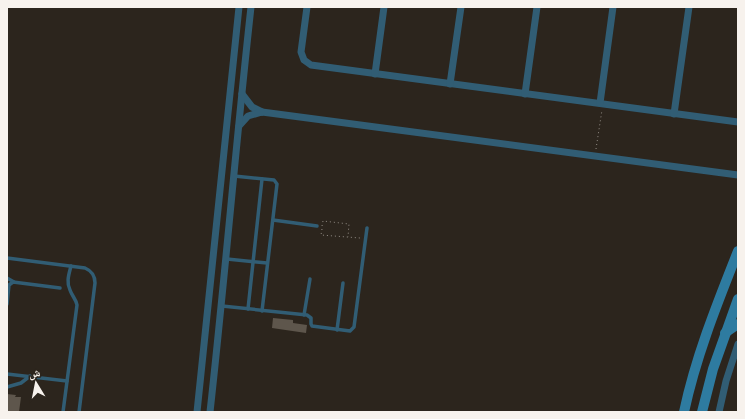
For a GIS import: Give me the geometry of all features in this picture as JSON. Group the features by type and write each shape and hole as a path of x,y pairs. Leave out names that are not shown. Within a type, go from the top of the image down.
{"street":[{"path":"197,412 239,7"},
{"path":"210,412 222,306 251,7"},
{"path":"308,7 301,52 302,58 314,66 738,122"},
{"path":"375,74 384,7"},
{"path":"450,84 460,7"},
{"path":"525,94 537,7"},
{"path":"601,104 613,7"},
{"path":"674,114 689,7"},
{"path":"242,94 252,106 262,112 738,175"},
{"path":"239,126 248,116 262,112"},
{"path":"684,412 702,346 738,251"},
{"path":"702,412 709,383 738,299"},
{"path":"725,333 738,324"},
{"path":"719,412 726,381 738,344"}],"lane":[{"path":"234,176 275,181 277,184 262,311"},
{"path":"248,309 262,179"},
{"path":"273,220 317,226"},
{"path":"222,306 304,315 310,317 312,326 348,332 354,327 367,228"},
{"path":"7,258 71,266 88,270 95,279 78,412"},
{"path":"226,259 267,263"},
{"path":"63,412 77,305 68,284 71,266"},
{"path":"7,278 14,282 60,288"},
{"path":"304,315 310,279"},
{"path":"7,304 9,285 14,282"},
{"path":"337,330 342,283"},
{"path":"7,374 67,381"},
{"path":"7,387 21,383 30,376"}],"path":[{"path":"595,156 601,104"},
{"path":"348,237 349,224 323,221 321,234 348,237 366,239"}],"building":[{"path":"273,318 293,320 293,323 307,325 306,333 272,328"},
{"path":"7,394 16,395 15,397 21,397 19,412 7,412"}]}
